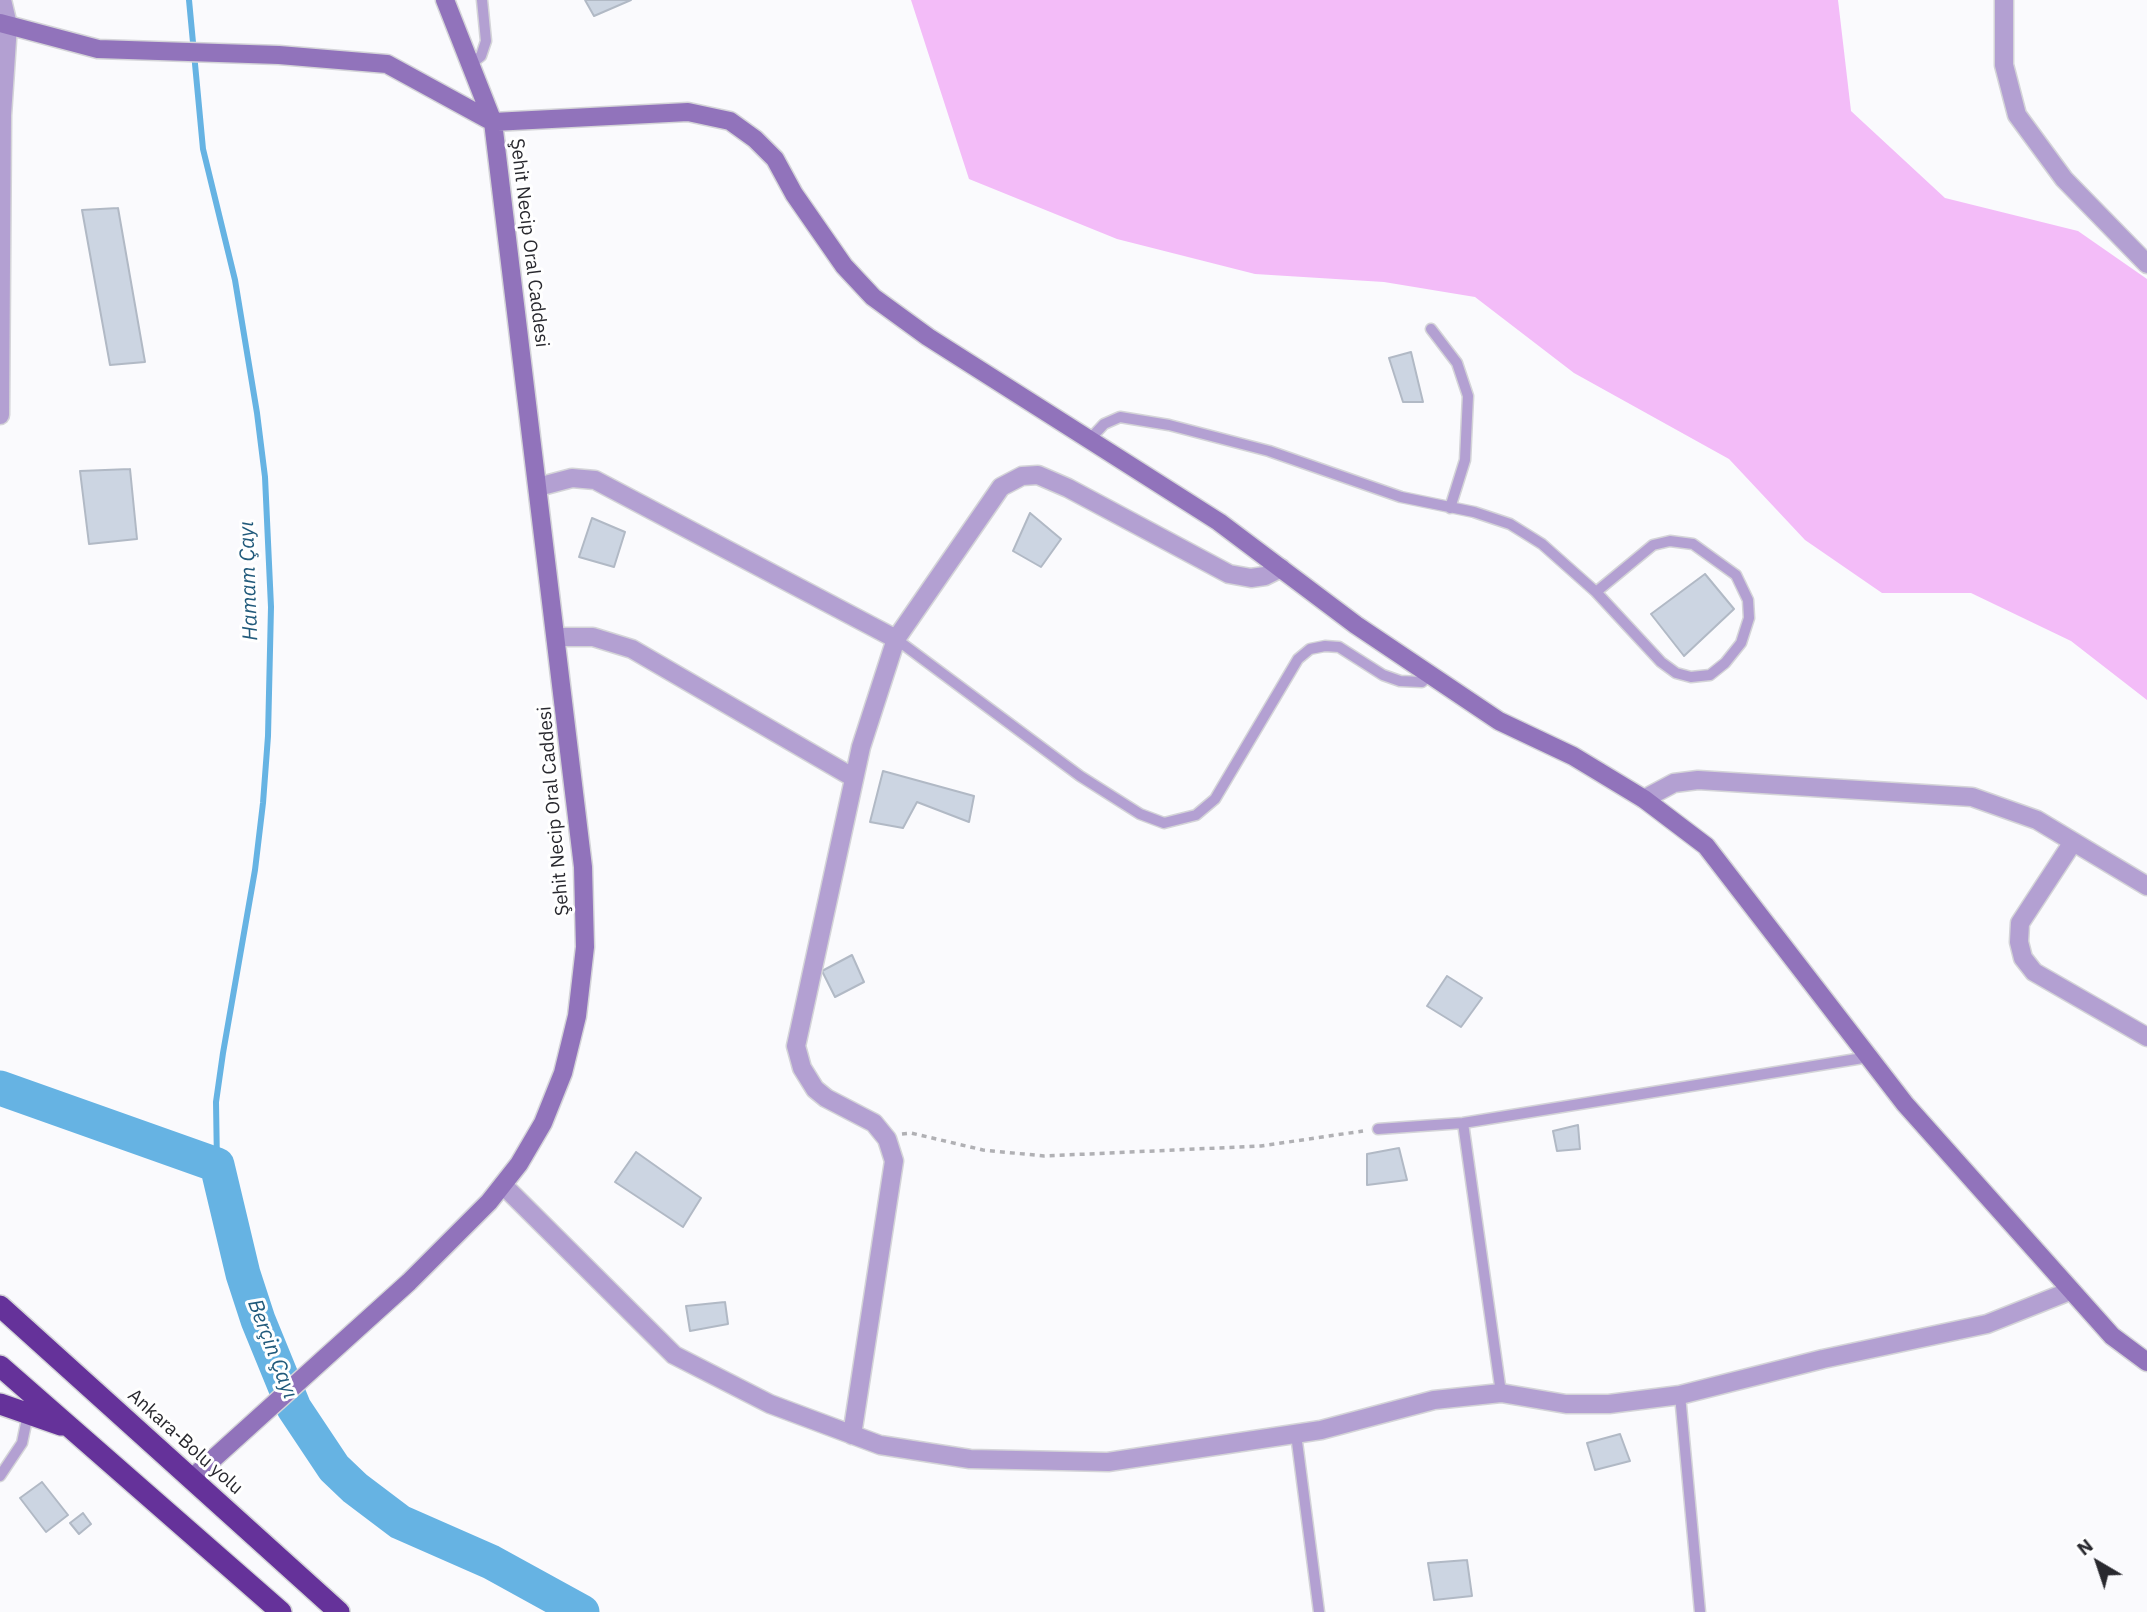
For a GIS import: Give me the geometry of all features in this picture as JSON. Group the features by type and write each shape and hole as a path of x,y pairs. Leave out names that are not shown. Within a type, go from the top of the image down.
{"highway":[{"name":"Ankara-Bolu yolu","path":"0,1306 339,1612"},
{"path":"0,1366 281,1612"},
{"path":"0,1404 74,1430"}],"street":[{"path":"0,415 3,397 2,0"},
{"name":"Şehit Necip Oral Caddesi","path":"192,1478 444,1249 503,1185 532,1143 560,1082 570,1048 582,979 586,914 583,867 493,122 446,0"},
{"path":"2004,0 2004,73 2017,115 2079,195 2147,264"},
{"path":"4,24 98,49 279,55 387,64 493,122 688,112 730,121 755,139 775,159 794,194 844,266 873,297 928,337 1091,438 1219,522 1356,625 1499,721 1573,756 1644,799 1706,846 1905,1104 2112,1336 2147,1362"},
{"path":"852,1435 894,1161 887,1139 874,1123 825,1098 815,1089 802,1068 796,1046 854,778 870,716 896,639 1001,487 1022,476 1038,475 1068,488 1229,574 1251,578 1265,576 1281,568"},
{"path":"538,487 561,479 595,480 896,639"},
{"path":"557,637 593,637 632,649 854,778"},
{"path":"1644,799 1674,783 1698,780 1951,794 2015,810 2147,886"},
{"path":"2073,842 2020,923 2022,958 2034,972 2147,1037"},
{"path":"503,1185 674,1355 770,1404 880,1445 970,1459 1108,1462 1296,1434 1434,1400 1502,1392 1566,1404 1609,1404 1680,1395 1823,1359 1987,1324 2070,1290"}],"lane":[{"path":"471,64 481,56 486,41 482,0"},
{"path":"1431,329 1457,363 1468,396 1465,460 1450,508"},
{"path":"1091,438 1109,421 1127,416 1269,451 1401,497 1493,517 1526,531 1597,592 1651,654 1676,673 1691,677 1710,675 1725,663 1741,643 1749,618 1748,600 1736,575 1693,544 1670,541 1653,545 1597,592"},
{"path":"896,639 1080,776 1140,814 1164,823 1196,815 1215,799 1298,659 1310,649 1339,647 1383,675 1400,681 1422,682 1431,674"},
{"path":"1378,1129 1463,1122 1869,1057"},
{"path":"1463,1122 1502,1392"},
{"path":"1680,1395 1700,1612"},
{"path":"0,1476 22,1443 29,1414"},
{"path":"1296,1434 1319,1612"}],"path":[{"path":"887,1139 911,1133 983,1150 1057,1155 1261,1146 1378,1129"}],"shaded area":[{"path":"911,0 1838,0 1851,111 1945,198 2078,231 2147,279 2147,700 2071,641 1971,593 1882,593 1805,540 1729,459 1574,373 1475,297 1384,282 1255,274 1117,239 969,179"}],"building":[{"path":"585,0 631,0 594,16"},
{"path":"118,208 145,362 110,365 82,210"},
{"path":"1411,352 1423,402 1403,402 1389,358"},
{"path":"130,469 137,539 89,544 80,471"},
{"path":"1030,513 1061,539 1041,567 1013,551"},
{"path":"592,518 625,532 614,567 579,557"},
{"path":"1705,574 1734,609 1684,656 1651,614"},
{"path":"883,771 974,796 969,822 917,802 903,828 870,822"},
{"path":"852,955 864,982 835,997 822,971"},
{"path":"1447,976 1482,998 1461,1027 1427,1006"},
{"path":"1578,1125 1580,1149 1557,1151 1553,1131"},
{"path":"1399,1148 1407,1180 1367,1185 1367,1154"},
{"path":"636,1152 701,1198 683,1227 615,1182"},
{"path":"725,1302 728,1324 690,1331 686,1306"},
{"path":"1620,1434 1630,1461 1595,1470 1587,1443"},
{"path":"42,1482 68,1515 46,1532 20,1498"},
{"path":"83,1513 91,1524 79,1534 70,1523"},
{"path":"1467,1560 1472,1596 1434,1600 1428,1563"}],"waterway":[{"name":"Hamam Çayı","path":"189,0 203,149 235,280 257,413 265,477 271,607 268,736 263,803 255,870 216,1102 217,1165"},
{"name":"Berçin Çayı","path":"0,1088 217,1165 243,1274 258,1320 294,1408 334,1468 355,1488 400,1522 491,1562 582,1612"}]}
